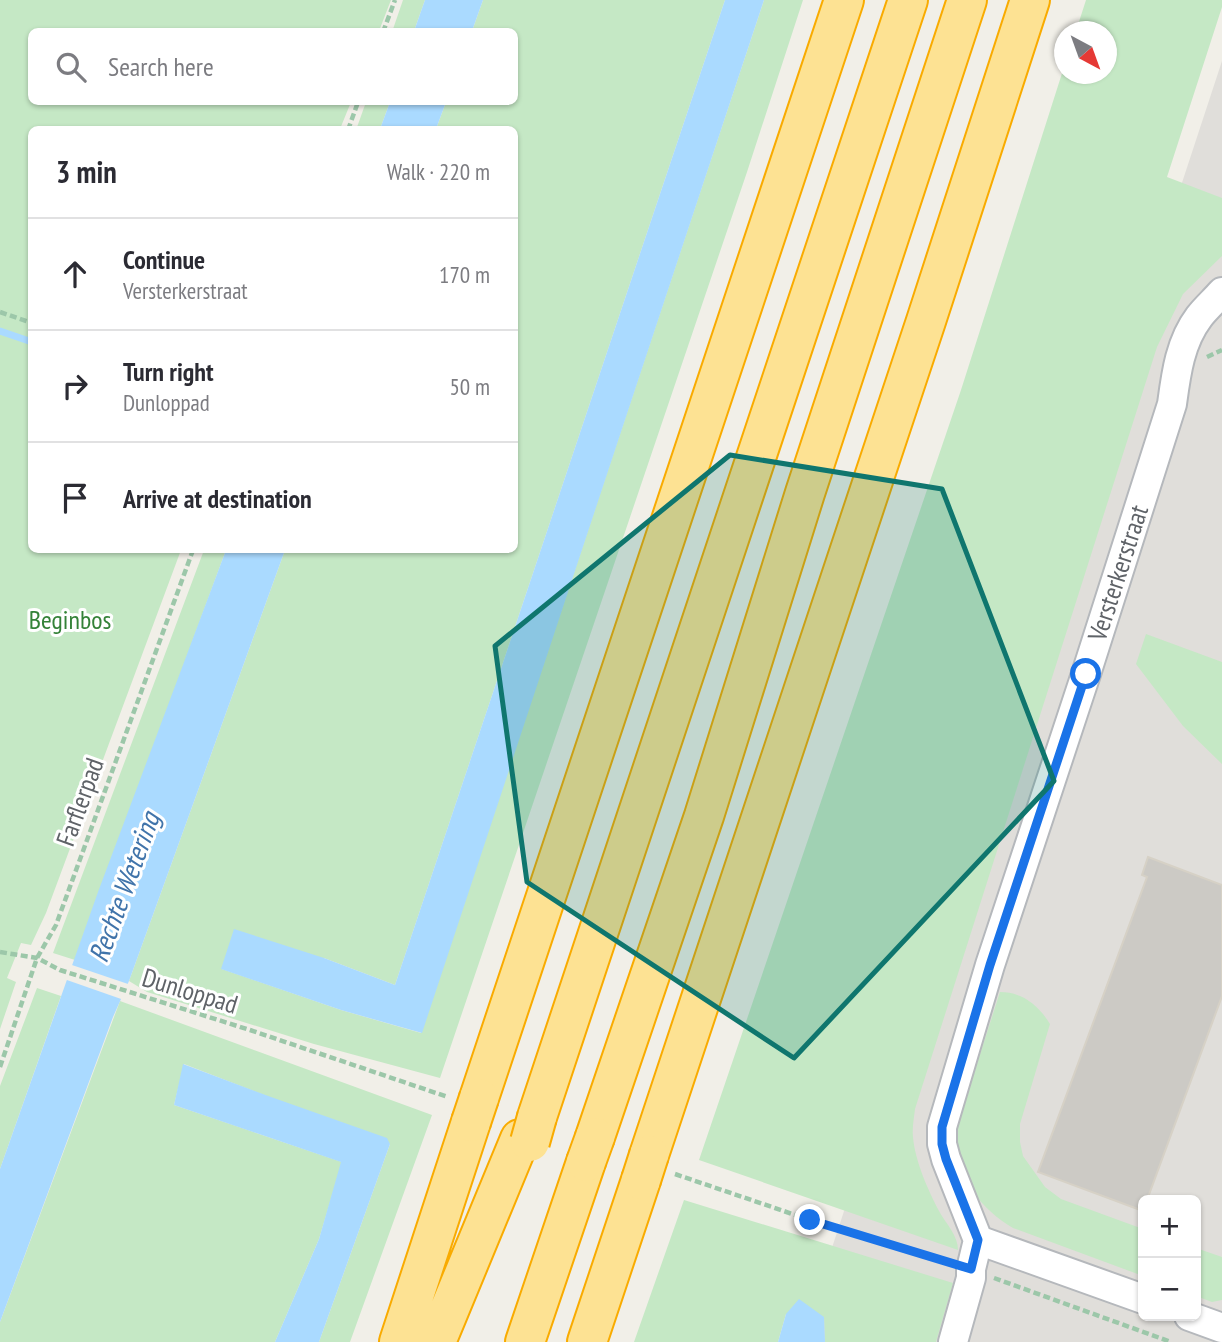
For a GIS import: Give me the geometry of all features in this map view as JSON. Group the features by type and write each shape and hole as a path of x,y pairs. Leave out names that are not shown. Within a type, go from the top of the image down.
{"highway":[{"path":"399,1342 844,0"},
{"path":"436,1342 529,1128 564,1034 908,0"},
{"path":"525,1342 704,816 804,493 967,0"},
{"path":"587,1342 1030,0"},
{"path":"466,1342 529,1128"},
{"path":"389,1342 413,1297"}],"street":[{"name":"Versterkerstraat","path":"978,1240 946,1159 942,1144 942,1127 990,965 1172,404 1176,371 1185,342 1198,318 1222,292"},
{"path":"953,1342 971,1278 978,1240 1138,1297"},
{"path":"1201,1320 1222,1328"}],"path":[{"path":"384,28 395,0"},
{"path":"349,126 357,105"},
{"path":"0,312 28,322"},
{"name":"Farflerpad","path":"0,1067 37,958 56,925 192,553"},
{"name":"Dunloppad","path":"0,952 37,958 60,970 250,1030"},
{"path":"810,1220 971,1269 1171,1342"}],"highlighted area":[{"path":"730,455 942,489 1054,781 794,1058 527,882 495,646"}],"shaded area":[{"path":"1222,61 1222,1342 801,1342"}],"green space":[{"name":"Beginbos","path":"0,0 391,0 380,28 28,28 28,105 350,105 341,126 28,126 28,553 180,553 46,913 31,945 21,943 7,978 16,982 0,1029"},
{"path":"403,0 425,0 415,28 393,28"},
{"path":"483,0 725,0 395,985 324,958 222,969 341,1010 421,1033 764,0 803,0 440,1078 314,1044 147,992 129,981 284,553 518,553 518,126 437,126 445,105 518,105 518,28 473,28"},
{"path":"1086,0 1222,0 1167,177 1222,198 1222,256 1183,294 1157,347 915,1109 913,1137 919,1165 935,1203 954,1234 958,1250 699,1160 961,390 1059,84 1117,84 1117,21 1079,21"},
{"path":"365,105 389,105 381,126 357,126"},
{"path":"203,553 225,553 75,960 53,953"},
{"path":"1146,634 1222,662 1222,764 1183,726 1136,664"},
{"path":"37,988 61,996 0,1169 0,1086"},
{"path":"1000,992 1023,997 1041,1011 1050,1024 1020,1124 1023,1156 1045,1187 1061,1199 1138,1227 1138,1274 1013,1228 1000,1219 969,1186 958,1158 957,1126"},
{"path":"120,1001 432,1115 350,1342 319,1342 390,1144 184,1064 174,1105 342,1162 319,1239 275,1342 0,1342 0,1322"},
{"path":"684,1200 953,1283 936,1342 825,1342 824,1317 786,1314 778,1342 634,1342"},
{"path":"1201,1250 1222,1257 1222,1300 1212,1302 1201,1298"}],"water":[{"path":"425,0 483,0 473,28 415,28"},
{"path":"725,0 764,0 422,1033 341,1010 221,969 234,929 324,958 395,985"},
{"path":"389,105 445,105 437,126 381,126"},
{"name":"Rechte Wetering","path":"225,553 284,553 129,981 113,1017 0,1322 0,1169 98,892"},
{"path":"183,1064 387,1138 390,1144 319,1342 275,1342 319,1239 341,1162 174,1105"},
{"path":"799,1299 824,1317 825,1342 778,1342 786,1314"}],"pier":[{"path":"69,964 131,985 124,1000 64,979"}],"building":[{"path":"1148,857 1222,885 1222,996 1149,1195 1138,1195 1138,1209 1038,1172 1147,877 1142,875"}],"waterway":[{"path":"0,331 28,341"}],"route":[{"path":"810,1220 971,1269 978,1240 946,1159 942,1144 942,1127 990,965 1086,674"}]}
